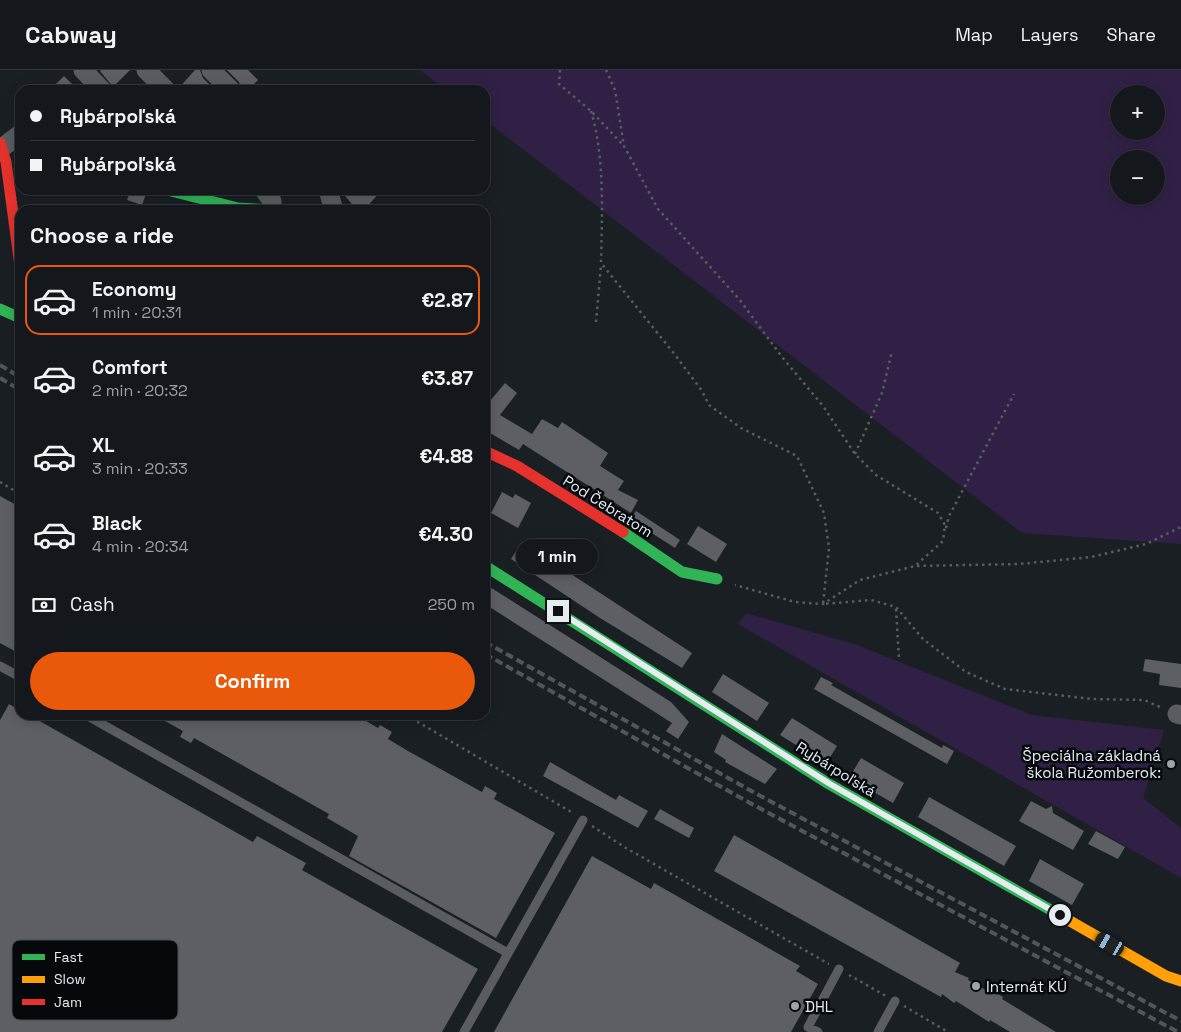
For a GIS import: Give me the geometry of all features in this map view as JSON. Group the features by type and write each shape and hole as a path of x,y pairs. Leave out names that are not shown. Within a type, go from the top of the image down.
{"street":[{"path":"83,70 97,85"},
{"path":"146,70 161,85"},
{"path":"211,70 225,85"},
{"path":"15,136 1,145 15,234"},
{"path":"198,195 229,205"},
{"path":"0,309 15,316"},
{"name":"Pod Čebratom","path":"490,454 525,471 642,544 682,572 717,579"},
{"name":"Rybárpoľská","path":"490,569 830,784 1158,971 1181,981"}],"lane":[{"path":"0,666 15,674"},
{"path":"95,720 508,953"},
{"path":"464,1032 583,820"},
{"path":"818,1032 808,1027 839,969"},
{"path":"878,1032 895,1001"}],"path":[{"path":"560,70 559,84 590,111 624,146 658,209 739,299 782,357 823,406 855,454 876,475 938,513 945,525 943,541"},
{"path":"606,70 615,90 624,146"},
{"path":"590,111 598,133 602,234 596,322"},
{"path":"601,263 676,356 702,391 709,405 741,428 797,456 824,513 829,548 823,604"},
{"path":"855,454 882,393 892,352"},
{"path":"915,566 943,541 949,516 1014,394"},
{"path":"0,482 15,491"},
{"path":"823,604 860,580 915,566 1019,564 1092,557 1146,544 1181,527"},
{"path":"717,579 795,602 823,604 871,600 896,607 922,639 966,672 1005,689 1092,699 1144,700 1179,715"},
{"path":"896,607 899,658"},
{"path":"414,720 583,820 626,848 948,1032"}],"shaded area":[{"path":"420,70 1181,70 1181,544 1022,533 490,124 490,85 440,85"},
{"path":"746,613 857,645 1032,715 1164,730 1143,798 1181,828 1181,878 738,624"}],"building":[{"path":"130,70 115,85 111,85 100,71"},
{"path":"195,70 200,70 203,78 210,85 182,85"},
{"path":"227,70 248,70 258,80 253,85 240,85"},
{"path":"64,76 73,85 55,85"},
{"path":"129,195 146,195 142,205 127,200"},
{"path":"344,195 378,195 368,205 353,205"},
{"path":"505,383 517,393 500,415 532,434 542,419 558,428 562,422 608,453 600,466 624,481 618,490 638,500 631,513 523,444 519,450 490,433 490,401"},
{"path":"502,492 513,498 515,494 531,503 518,528 491,513"},
{"path":"0,496 15,504 15,651 0,643"},
{"path":"636,511 680,540 675,548 630,519"},
{"path":"698,526 727,544 716,562 687,544"},
{"path":"522,542 692,653 682,668 600,618 511,559"},
{"path":"490,587 671,702 689,722 678,739 666,731 672,723 490,607"},
{"path":"1145,659 1181,664 1181,688 1159,685 1160,674 1143,671"},
{"path":"723,674 769,703 757,721 712,692"},
{"path":"821,677 833,683 831,685 942,748 943,745 954,751 947,764 814,689"},
{"path":"9,704 15,707 15,720 38,720 253,842 257,836 306,863 302,870 478,969 442,1032 0,1032 0,720"},
{"path":"792,718 837,746 826,764 780,735"},
{"path":"163,720 364,720 378,728 380,725 392,732 388,739 482,792 485,786 497,793 494,799 555,833 496,938 349,856 358,836 327,818 329,814 194,738 191,743 180,737 183,731"},
{"path":"722,734 777,769 765,784 725,762 726,760 714,752"},
{"path":"861,758 904,783 893,803 849,778"},
{"path":"550,762 616,800 619,795 648,811 638,828 543,776"},
{"path":"929,797 1016,846 1004,866 918,817"},
{"path":"1031,801 1046,809 1052,806 1053,813 1084,831 1073,850 1019,821"},
{"path":"660,809 694,828 689,838 654,819"},
{"path":"1096,831 1125,847 1118,859 1088,844"},
{"path":"734,835 960,963 955,972 969,978 968,980 991,993 993,991 1003,997 1002,999 1056,1032 1010,1032 990,1020 989,1022 956,1001 954,1003 942,994 941,997 714,871"},
{"path":"592,856 651,889 654,883 800,966 796,971 818,984 791,1032 494,1032"},
{"path":"1040,859 1084,884 1072,905 1029,881"}],"railway":[{"path":"0,365 15,374"},
{"path":"0,378 15,387"},
{"path":"490,645 755,793 1181,1021"},
{"path":"490,657 750,803 1178,1032"}],"traffic: fast":[{"path":"187,195 226,205"},
{"path":"0,309 15,316"},
{"path":"623,532 682,572 717,579"},
{"path":"490,569 829,784 1063,917"}],"traffic: slow":[{"path":"1063,917 1166,976 1181,981"}],"traffic: jam":[{"path":"0,143 6,162 15,229"},
{"path":"490,453 517,466 623,532"}],"place":[{"name":"Špeciálna základná škola Ružomberok:","path":"1171,764"},
{"name":"Internát KÚ","path":"976,986"},
{"name":"DHL","path":"795,1006"}],"route":[{"path":"558,611 830,784 1060,915"}]}
